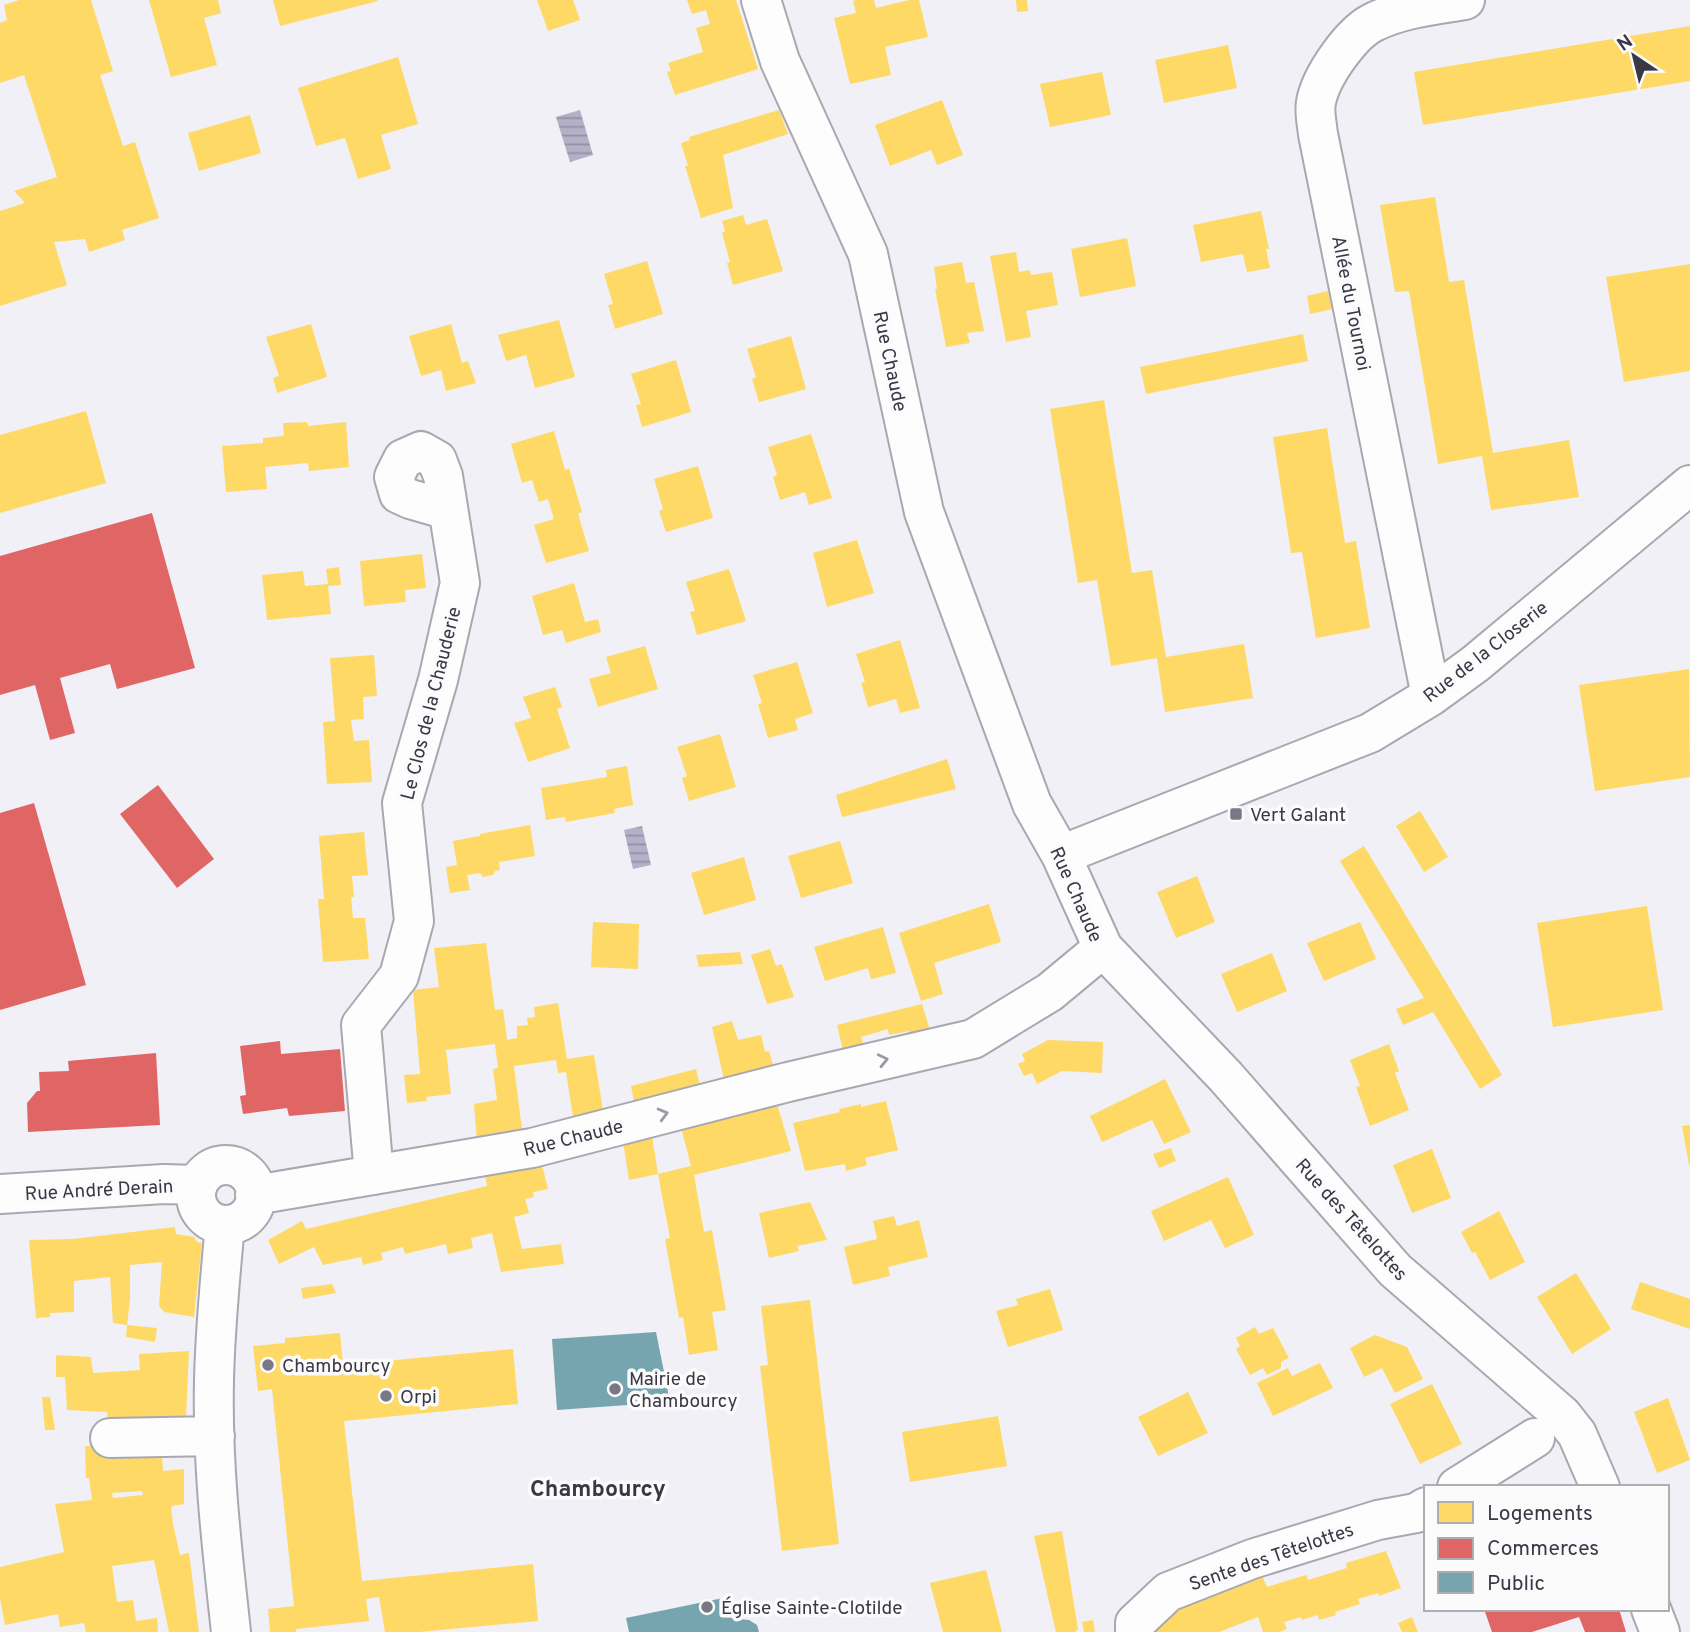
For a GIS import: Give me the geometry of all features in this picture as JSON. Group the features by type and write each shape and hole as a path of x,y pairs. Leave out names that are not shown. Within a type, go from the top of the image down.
{"street":[{"name":"Rue Chaude","path":"256,1195 532,1148 788,1082 973,1039 1050,992 1103,948 1061,855 1032,804 924,512 868,254 780,61 761,0"},
{"name":"Allée du Tournoi","path":"1431,696 1318,134 1316,104 1324,79 1346,46 1373,22 1406,10 1465,0"},
{"name":"Rue de la Closerie","path":"1061,855 1370,733 1431,696 1475,664 1690,485"},
{"name":"Le Clos de la Chauderie","path":"374,1175 361,1025 399,976 414,921 402,803 438,680 460,583 448,510"},
{"name":"Rue des Têtelottes","path":"1103,948 1226,1077 1395,1270 1562,1415 1577,1434 1599,1485"},
{"path":"221,1166 240,1169 254,1184 256,1195 250,1213 243,1220 226,1226 208,1219 197,1204 198,1185 203,1176 211,1169 221,1166"},
{"name":"Rue André Derain","path":"0,1194 164,1184 198,1185"},
{"path":"226,1226 214,1381 220,1527 231,1632"},
{"path":"110,1438 215,1436"},
{"path":"1460,1485 1535,1438"},
{"name":"Sente des Têtelottes","path":"1135,1632 1135,1623 1168,1592 1252,1559 1378,1520 1416,1513 1424,1508"},
{"path":"1652,1611 1660,1632"}],"shaded area":[{"path":"580,110 593,155 570,162 556,117"},
{"path":"642,826 651,865 633,869 624,830"}],"building: Logements":[{"path":"19,0 91,0 113,71 100,75 123,146 135,142 159,218 122,230 125,240 89,252 85,239 54,242 67,285 0,306 0,211 25,203 14,191 57,177 24,75 0,83 0,23 7,20 4,5"},
{"path":"149,0 218,0 221,13 204,18 217,65 171,77"},
{"path":"273,0 377,0 378,1 280,26"},
{"path":"537,0 573,0 580,20 548,31"},
{"path":"687,0 736,0 758,69 675,95 667,72 671,71 668,63 703,52 696,28 710,24 706,10 692,14"},
{"path":"874,0 876,8 919,0 928,37 885,47 891,75 850,84 834,18 856,13 853,1"},
{"path":"1016,0 1027,0 1028,11 1017,12"},
{"path":"1690,26 1690,81 1423,125 1414,72"},
{"path":"1228,45 1237,88 1164,103 1155,60"},
{"path":"398,57 418,124 381,135 391,169 358,179 345,138 316,146 298,88"},
{"path":"1102,72 1111,115 1050,127 1040,84"},
{"path":"942,100 963,155 937,165 931,150 890,166 875,125"},
{"path":"779,110 788,134 723,155 733,208 701,218 681,143 690,140 689,137"},
{"path":"250,115 261,153 199,171 188,133"},
{"path":"1435,197 1449,282 1464,280 1493,453 1569,440 1579,497 1491,510 1482,456 1438,464 1409,291 1395,292 1380,205"},
{"path":"1261,211 1270,268 1247,272 1243,254 1201,262 1193,225"},
{"path":"743,215 746,225 767,219 783,271 733,285 727,263 730,262 722,233 725,231 722,221"},
{"path":"1127,238 1136,286 1080,297 1071,249"},
{"path":"1016,252 1019,272 1030,270 1031,275 1052,272 1058,305 1026,311 1031,337 1006,342 990,256"},
{"path":"647,261 663,314 615,329 608,305 613,304 604,274"},
{"path":"962,262 966,283 974,282 984,331 967,333 970,343 946,347 935,289 934,267"},
{"path":"1690,264 1690,371 1624,382 1606,277"},
{"path":"1328,291 1332,309 1310,314 1307,296"},
{"path":"559,320 575,377 535,388 526,355 506,361 498,335"},
{"path":"311,324 327,377 277,393 273,378 279,376 266,337"},
{"path":"451,324 462,363 468,361 476,383 446,391 441,370 421,376 409,336"},
{"path":"1303,334 1308,361 1146,394 1140,367"},
{"path":"791,336 806,389 759,402 752,379 756,377 747,349"},
{"path":"676,360 691,412 642,427 636,405 641,404 631,374"},
{"path":"1104,400 1132,573 1152,570 1166,657 1244,644 1253,698 1165,712 1157,658 1111,666 1097,580 1078,583 1050,409"},
{"path":"86,411 106,483 0,513 0,435"},
{"path":"307,422 308,426 346,422 349,467 309,471 308,463 265,467 267,489 226,492 222,446 263,443 263,438 284,436 283,423"},
{"path":"1327,428 1345,543 1356,541 1370,628 1316,638 1302,552 1291,553 1273,437"},
{"path":"554,431 565,470 569,468 582,512 578,514 589,551 546,563 534,525 554,519 548,499 539,502 532,480 522,483 511,444"},
{"path":"811,434 832,498 809,505 805,492 780,500 773,477 777,475 768,447"},
{"path":"698,466 713,518 666,532 659,511 663,509 654,479"},
{"path":"857,540 874,593 827,607 813,553"},
{"path":"422,554 426,588 405,590 406,602 364,606 360,561"},
{"path":"339,567 341,585 328,586 331,614 267,620 262,575 303,571 305,586 328,584 326,569"},
{"path":"729,569 746,621 697,635 690,612 695,611 686,582"},
{"path":"574,583 585,622 598,619 601,632 566,643 562,630 543,635 532,596"},
{"path":"900,640 920,708 900,713 896,699 868,707 861,683 865,682 856,654"},
{"path":"645,646 658,689 598,707 589,679 611,673 606,657"},
{"path":"374,655 377,696 363,697 364,719 351,720 354,741 369,740 372,782 327,784 323,722 335,721 330,658"},
{"path":"797,662 813,713 795,719 798,730 768,738 758,704 762,703 753,675"},
{"path":"1689,669 1690,777 1595,791 1579,685"},
{"path":"555,687 562,707 557,709 570,748 528,762 514,723 531,718 523,697"},
{"path":"720,734 736,787 689,801 682,778 687,776 677,747"},
{"path":"947,759 956,789 842,817 836,795"},
{"path":"627,766 633,805 614,809 615,813 566,822 565,817 546,820 541,788 607,777 606,770"},
{"path":"1420,811 1448,857 1424,872 1396,826"},
{"path":"530,825 535,856 499,862 500,870 493,875 467,875 470,890 450,893 446,867 457,865 453,841"},
{"path":"364,832 368,875 352,876 354,897 351,897 353,918 365,918 369,959 323,962 318,899 324,899 319,836"},
{"path":"840,841 853,883 801,898 788,856"},
{"path":"1364,846 1502,1075 1480,1089 1433,1012 1403,1025 1396,1009 1424,998 1340,861"},
{"path":"744,857 756,900 704,915 691,873"},
{"path":"1197,876 1215,922 1176,938 1157,892"},
{"path":"989,904 1001,942 934,963 943,994 921,1001 899,933"},
{"path":"1647,906 1663,1010 1553,1027 1537,923"},
{"path":"593,922 639,924 638,969 591,967"},
{"path":"1360,922 1376,959 1324,981 1307,943"},
{"path":"883,927 896,973 871,979 868,968 825,981 814,947"},
{"path":"486,943 495,1010 503,1009 507,1040 517,1038 517,1026 528,1025 527,1018 535,1017 534,1007 558,1003 567,1059 594,1055 604,1116 574,1123 566,1072 558,1073 556,1060 514,1066 523,1137 477,1142 474,1104 497,1100 493,1069 498,1068 495,1044 446,1050 451,1094 407,1103 404,1075 420,1074 413,990 439,987 434,948"},
{"path":"770,949 776,966 782,964 794,997 767,1004 751,955"},
{"path":"740,952 743,964 699,967 696,955"},
{"path":"1272,953 1287,991 1237,1012 1221,974"},
{"path":"922,1004 931,1033 911,1038 909,1031 889,1035 888,1029 861,1037 865,1049 844,1055 837,1025"},
{"path":"732,1021 738,1040 761,1035 765,1052 769,1051 775,1072 725,1084 712,1027"},
{"path":"1048,1040 1103,1042 1102,1073 1062,1071 1037,1084 1032,1073 1024,1076 1018,1064 1025,1061 1022,1054"},
{"path":"1389,1044 1399,1071 1395,1073 1409,1110 1370,1126 1350,1060"},
{"path":"696,1069 701,1090 635,1107 631,1086"},
{"path":"1165,1079 1191,1132 1164,1144 1152,1120 1102,1142 1090,1116"},
{"path":"886,1101 898,1150 865,1158 867,1165 846,1171 845,1164 805,1171 793,1123 840,1112 839,1109"},
{"path":"777,1104 791,1151 694,1175 704,1232 712,1230 726,1310 712,1312 718,1350 689,1355 683,1317 679,1318 665,1239 670,1238 658,1174 691,1166 681,1127"},
{"path":"1690,1125 1690,1165 1689,1165 1682,1126"},
{"path":"652,1136 658,1174 629,1180 623,1142"},
{"path":"1171,1148 1176,1161 1159,1168 1153,1154"},
{"path":"1432,1149 1451,1198 1412,1213 1393,1165"},
{"path":"541,1161 548,1189 533,1192 534,1197 525,1199 529,1213 514,1217 522,1249 561,1244 564,1264 501,1272 492,1233 471,1238 473,1248 448,1254 446,1244 405,1254 403,1247 381,1253 383,1260 363,1265 361,1257 323,1265 314,1247 279,1264 268,1240 302,1221 306,1229 487,1186 485,1175"},
{"path":"1228,1177 1254,1235 1225,1248 1211,1220 1164,1241 1151,1211"},
{"path":"810,1202 827,1240 797,1246 799,1251 769,1258 759,1213"},
{"path":"1499,1211 1525,1262 1490,1280 1461,1232"},
{"path":"894,1216 897,1226 919,1220 928,1257 888,1267 890,1276 853,1285 844,1247 877,1239 873,1221"},
{"path":"175,1227 176,1234 194,1237 197,1242 202,1243 194,1317 164,1312 159,1306 162,1262 130,1265 127,1325 113,1323 110,1277 74,1281 74,1312 50,1313 50,1317 36,1318 29,1240 73,1239"},
{"path":"1576,1273 1611,1329 1572,1354 1537,1297"},
{"path":"1640,1282 1690,1299 1690,1329 1631,1309"},
{"path":"332,1284 336,1293 303,1299 301,1288"},
{"path":"1050,1289 1063,1330 1008,1347 996,1311 1018,1305 1016,1299"},
{"path":"810,1300 839,1544 782,1551 760,1366 768,1365 761,1306"},
{"path":"127,1325 157,1328 155,1342 126,1337"},
{"path":"1255,1327 1259,1334 1273,1328 1289,1358 1281,1362 1281,1368 1267,1375 1263,1368 1250,1375 1236,1349 1240,1346 1236,1338"},
{"path":"340,1333 343,1365 513,1349 518,1404 344,1421 362,1581 533,1564 538,1621 419,1632 385,1632 379,1597 366,1599 369,1621 296,1629 296,1632 270,1632 268,1609 294,1606 272,1389 258,1391 253,1346 285,1343 285,1338"},
{"path":"1375,1335 1407,1347 1423,1379 1395,1393 1382,1368 1364,1377 1350,1348"},
{"path":"189,1351 186,1417 108,1419 107,1412 67,1410 65,1377 56,1377 56,1355 91,1357 93,1373 140,1370 139,1354"},
{"path":"1320,1363 1333,1388 1273,1416 1257,1383 1288,1368 1292,1376"},
{"path":"1432,1384 1462,1444 1420,1464 1390,1404"},
{"path":"1188,1392 1208,1433 1158,1456 1138,1417"},
{"path":"42,1397 50,1397 55,1430 45,1430"},
{"path":"1668,1398 1690,1460 1657,1473 1634,1412"},
{"path":"998,1416 1007,1466 910,1482 902,1432"},
{"path":"85,1446 111,1446 111,1458 162,1454 163,1471 184,1469 184,1504 171,1506 180,1555 189,1553 199,1632 169,1632 154,1560 112,1566 117,1602 133,1600 136,1621 157,1618 158,1632 86,1632 84,1623 60,1627 58,1614 5,1625 0,1599 0,1567 64,1552 55,1504 92,1500 89,1478 86,1478","holes":["142,1491 143,1495 113,1498 112,1493"]},
{"path":"1062,1531 1078,1629 1075,1632 1056,1632 1034,1536"},
{"path":"1386,1551 1401,1588 1379,1596 1378,1593 1358,1599 1360,1604 1335,1612 1336,1615 1319,1620 1318,1615 1302,1620 1301,1617 1284,1622 1287,1629 1279,1632 1263,1632 1258,1617 1219,1632 1141,1632 1140,1621 1261,1573 1267,1587 1306,1575 1308,1580 1347,1568 1346,1563"},
{"path":"986,1570 1002,1632 943,1632 930,1583"},
{"path":"1412,1617 1418,1632 1402,1632 1398,1623"},
{"path":"1093,1620 1095,1632 1084,1632 1082,1622"}],"building: Commerces":[{"path":"152,513 195,668 117,689 110,664 60,678 75,733 50,740 35,685 0,695 0,556"},
{"path":"158,785 214,859 177,888 120,814"},
{"path":"34,803 86,985 0,1010 0,813"},
{"path":"280,1041 281,1054 340,1049 345,1111 289,1116 287,1108 243,1114 240,1096 246,1095 240,1046"},
{"path":"156,1053 160,1125 28,1132 27,1103 40,1091 39,1072 69,1071 68,1061"},
{"path":"1485,1611 1620,1611 1626,1632 1585,1632 1579,1617 1532,1632 1492,1632"}],"building: Public":[{"path":"656,1332 670,1402 557,1410 552,1339"},
{"name":"Église Sainte-Clotilde","path":"733,1596 731,1618 749,1620 757,1625 759,1632 629,1632 626,1618"}],"place":[{"name":"Vert Galant","path":"1236,814"},
{"name":"Chambourcy","path":"268,1365"},
{"name":"Mairie de Chambourcy","path":"615,1389"},
{"name":"Orpi","path":"386,1396"},
{"name":"Église Sainte-Clotilde","path":"707,1607"}],"district":[{"name":"Chambourcy","path":"598,1488"}]}
